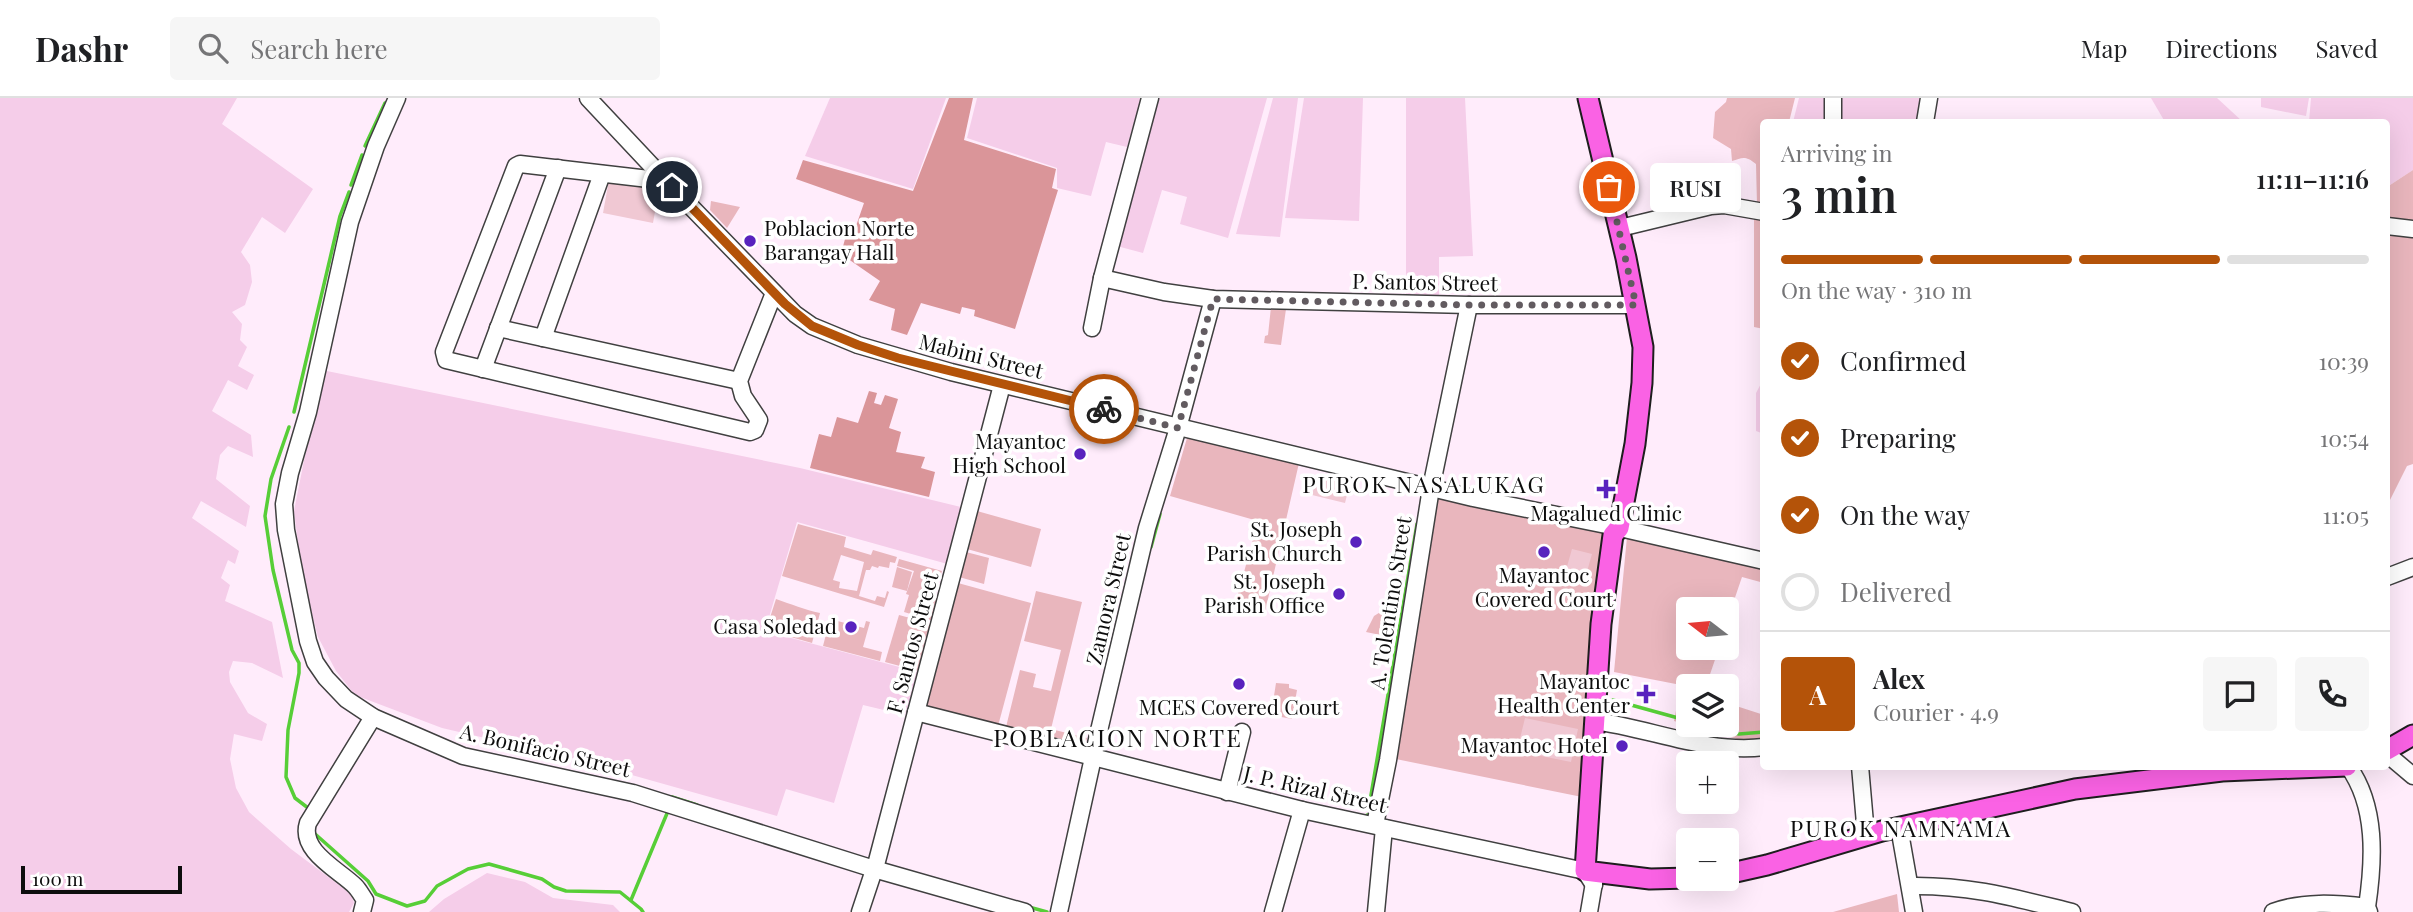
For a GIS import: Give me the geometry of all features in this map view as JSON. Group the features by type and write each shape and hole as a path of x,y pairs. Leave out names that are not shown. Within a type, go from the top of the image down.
{"main road":[{"path":"1588,98 1620,228 1643,347 1642,383 1633,459 1619,528 1624,536 1606,620 1591,876 1676,878"},
{"path":"2390,750 2413,735"},
{"path":"1739,871 1866,835 2002,803 2102,785 2233,770"}],"street":[{"name":"A. Bonifacio Street","path":"397,98 376,146 350,222 309,412 290,473 284,504 300,607 315,662 326,678 346,699 373,717 463,756 633,793 874,869 1025,912"},
{"name":"Mabini Street","path":"588,98 774,293 804,320 832,335 898,358 1178,428 1553,516 1760,560"},
{"path":"1092,328 1102,278 1150,98"},
{"path":"1833,98 1833,119"},
{"path":"1926,119 1929,98"},
{"path":"666,181 520,164 513,169 444,356 449,361 750,432 755,430 759,420 743,396 739,382 774,293"},
{"path":"483,369 558,168"},
{"path":"543,338 602,174"},
{"path":"1620,228 1711,206 1724,205 1760,211"},
{"path":"2390,226 2413,229"},
{"name":"P. Santos Street","path":"1102,278 1164,292 1213,299 1469,305 1636,305"},
{"name":"Zamora Street","path":"1059,912 1147,528 1213,299"},
{"name":"A. Tolentino Street","path":"1376,912 1379,826 1388,760 1431,488 1469,305"},
{"path":"498,328 739,382"},
{"name":"F. Santos Street","path":"860,912 874,869 1002,385"},
{"path":"2390,576 2413,567"},
{"name":"J. P. Rizal Street","path":"916,712 1227,792 1591,876"},
{"path":"362,912 365,900 357,888 317,853 306,831 373,717"},
{"path":"1598,721 1711,745 1760,747"},
{"path":"1227,792 1242,732"},
{"path":"2390,755 2413,776"},
{"path":"1860,770 1866,835"},
{"path":"2273,912 2306,905 2339,904 2368,909 2369,812 2359,782 2351,770"},
{"path":"1273,912 1302,810"},
{"path":"1899,827 1914,912"},
{"path":"1589,912 1591,876"},
{"path":"1910,886 1983,890 2072,912"}],"shaded area":[{"path":"0,98 237,98 222,124 313,189 285,233 262,217 241,252 250,265 252,282 245,305 232,312 242,324 240,340 247,347 238,366 254,375 247,390 228,380 212,411 251,435 253,457 228,446 220,455 216,479 250,506 246,527 201,501 192,518 239,551 235,564 228,560 221,578 230,585 225,601 272,622 283,678 252,663 233,661 229,672 230,682 248,713 267,724 262,741 234,734 230,759 236,788 249,812 291,849 351,894 354,903 349,912 0,912"},
{"path":"830,98 946,98 913,189 805,156"},
{"path":"949,98 973,98 964,140 1056,169 1052,188 1058,190 1015,329 974,316 975,310 962,307 960,314 921,303 907,335 891,330 895,309 869,300 880,281 841,254 849,224 856,226 864,203 796,179 803,160 913,191"},
{"path":"977,98 1141,98 1127,147 1106,142 1091,196 1057,188 1057,168 967,138"},
{"path":"1152,98 1267,98 1228,238 1180,224 1187,197 1162,190 1143,253 1113,245"},
{"path":"1273,98 1298,98 1280,237 1236,234"},
{"path":"1304,98 1363,98 1359,221 1285,218"},
{"path":"1406,98 1465,98 1473,256 1439,257 1439,298 1406,299"},
{"path":"1727,98 1795,98 1790,119 1760,119 1760,205 1757,205 1756,164 1746,158 1732,161 1731,149 1713,138 1715,112"},
{"path":"1799,98 1922,98 1919,119 1794,119"},
{"path":"2151,98 2217,98 2240,119 2163,119"},
{"path":"2261,98 2309,98 2306,116 2261,107"},
{"path":"2311,98 2413,98 2413,170 2390,185 2390,119 2309,119"},
{"path":"2413,170 2413,464 2407,466 2390,500 2390,185"},
{"path":"609,180 659,189 653,223 603,213"},
{"path":"711,201 740,207 727,228 710,210"},
{"path":"1754,217 1760,217 1760,328 1754,327"},
{"path":"1271,307 1286,309 1281,345 1264,343 1265,336 1268,335"},
{"path":"322,370 800,468 965,508 951,565 797,522 765,631 918,672 905,715 863,705 834,803 786,789 777,816 568,757 442,728 355,695 336,671 318,637 302,575 294,511"},
{"path":"1760,386 1760,432 1756,431 1756,393"},
{"path":"869,391 877,393 874,403 881,405 885,395 898,399 889,428 901,432 896,452 925,457 921,468 935,472 929,497 810,468 819,434 831,437 837,417 858,423"},
{"path":"1187,438 1299,463 1265,612 1235,605 1258,521 1170,496"},
{"path":"1317,475 1350,483 1345,503 1312,495"},
{"path":"1434,496 1609,533 1587,798 1391,758"},
{"path":"977,511 1041,529 1031,567 967,549"},
{"path":"798,524 846,537 844,547 871,555 873,550 897,557 895,563 890,562 889,568 872,566 870,570 866,570 859,596 875,601 877,596 885,598 887,591 889,592 884,607 782,576","holes":["841,555 864,562 857,591 839,588 840,582 833,580"]},
{"path":"1627,537 1760,568 1760,582 1742,577 1735,597 1676,597 1676,660 1715,660 1710,674 1676,674 1676,684 1614,672"},
{"path":"1572,549 1592,554 1584,582 1564,577"},
{"path":"966,552 989,558 984,584 959,577"},
{"path":"899,559 942,571 933,597 943,600 937,622 904,612 909,595 906,594 914,571 897,566"},
{"path":"897,567 912,572 907,591 892,587"},
{"path":"958,583 1031,603 998,726 925,707"},
{"path":"1036,591 1082,602 1051,729 1087,738 1085,746 1006,727 1020,670 1036,674 1033,687 1051,691 1061,650 1024,641"},
{"path":"776,599 820,613 812,643 766,630"},
{"path":"1390,606 1400,606 1395,638 1366,632 1374,616"},
{"path":"899,615 936,625 922,672 885,662"},
{"path":"830,619 864,628 866,621 870,622 863,647 882,652 880,661 823,646"},
{"path":"1276,683 1289,684 1289,688 1297,690 1292,719 1271,715"},
{"path":"1739,707 1760,714 1760,738 1741,740 1730,737 1739,737"},
{"path":"1525,718 1578,729 1571,762 1517,751"},
{"path":"487,873 525,882 553,898 613,905 620,912 429,912 444,899"},
{"path":"1897,894 1899,912 1833,912"}],"waterway":[{"path":"365,146 385,103"},
{"path":"351,185 362,155"},
{"path":"294,412 340,216 349,192"},
{"path":"289,427 271,479 265,516 273,570 292,650 299,663 288,730 286,777 295,798 312,811"},
{"path":"1151,547 1160,514"},
{"path":"1370,801 1417,524"},
{"path":"1613,700 1676,717"},
{"path":"1739,734 1760,732"},
{"path":"672,797 697,805"},
{"path":"631,900 668,811"},
{"path":"314,833 368,881 376,894 407,906 425,901 437,886 468,869 489,864 542,879 566,891 620,892 643,912"},
{"path":"1029,907 1047,912"}],"way so far":[{"path":"1104,409 1178,428 1213,299 1469,305 1636,305 1609,187"}],"place":[{"name":"RUSI","path":"1609,187"},
{"name":"Poblacion Norte Barangay Hall","path":"750,241"},
{"name":"Mayantoc High School","path":"1080,454"},
{"name":"Magalued Clinic","path":"1606,489"},
{"name":"St. Joseph Parish Church","path":"1356,542"},
{"name":"Mayantoc Covered Court","path":"1544,552"},
{"name":"St. Joseph Parish Office","path":"1339,594"},
{"name":"Casa Soledad","path":"851,627"},
{"name":"MCES Covered Court","path":"1239,684"},
{"name":"Mayantoc Health Center","path":"1646,694"},
{"name":"Mayantoc Hotel","path":"1622,746"}],"district":[{"name":"PUROK NASALUKAG","path":"1424,485"},
{"name":"POBLACION NORTE","path":"1118,739"},
{"name":"PUROK NAMNAMA","path":"1901,829"}],"route":[{"path":"672,187 795,314 812,326 898,358 1104,409"}]}
